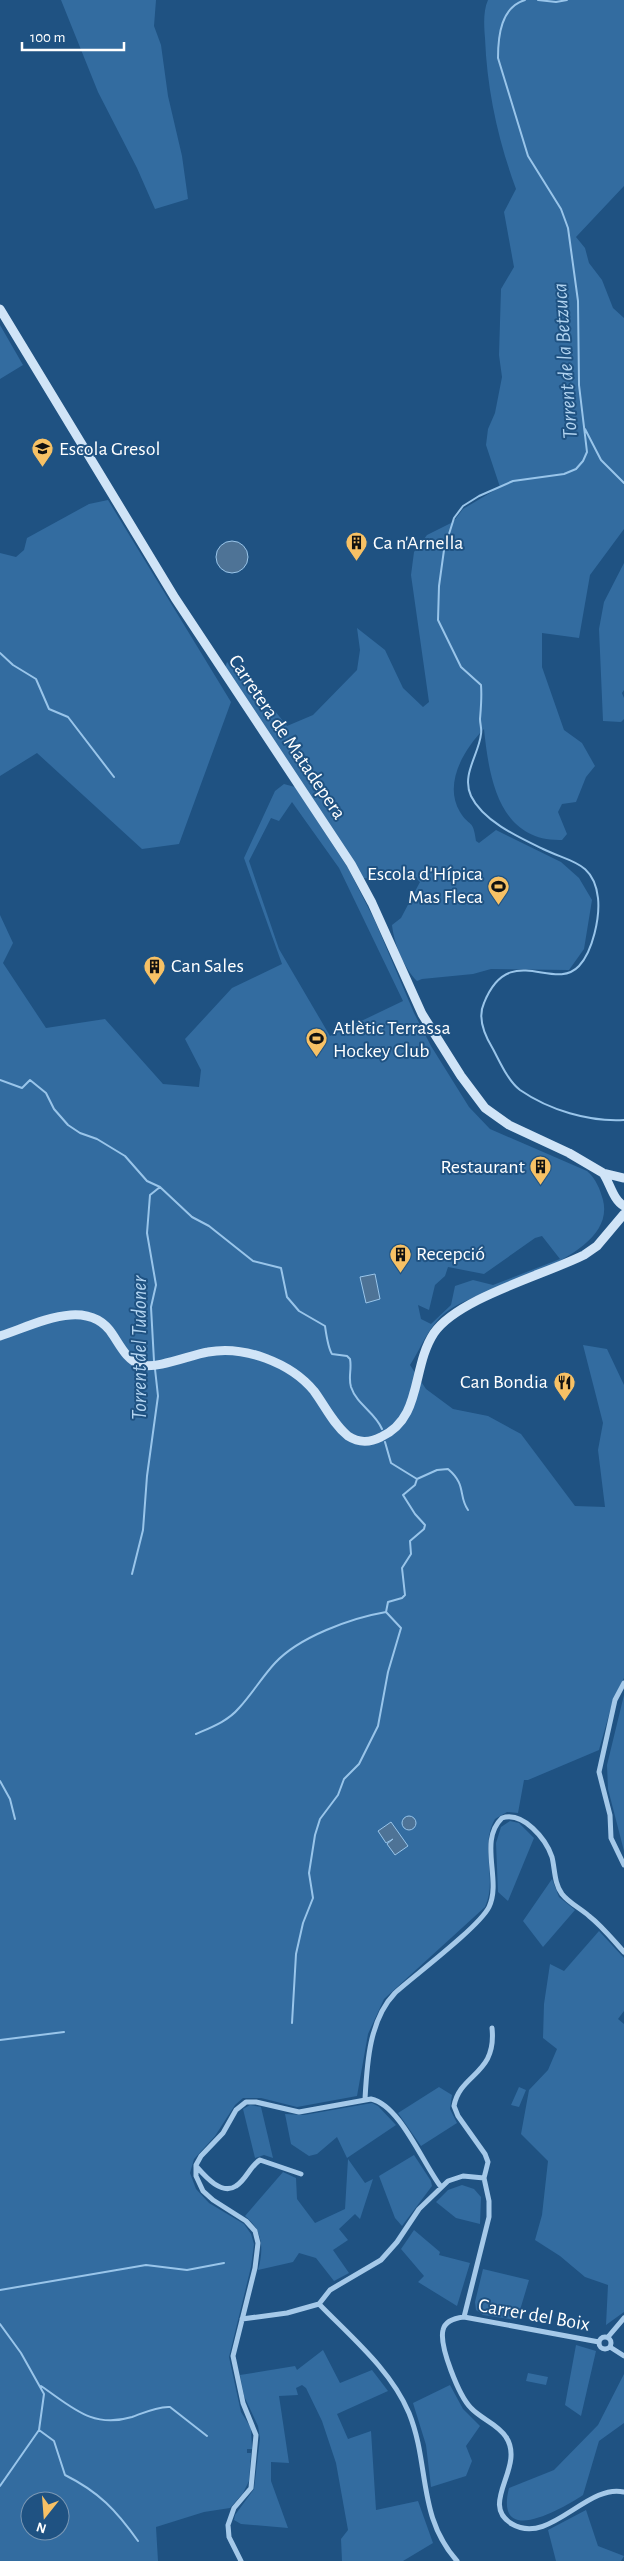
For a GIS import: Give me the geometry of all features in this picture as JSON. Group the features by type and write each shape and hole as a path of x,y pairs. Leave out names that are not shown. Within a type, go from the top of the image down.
{"street":[{"name":"Carretera de Matadepera","path":"0,310 178,603 350,864 372,903 422,1014 476,1098 495,1116 603,1172 624,1178"},
{"path":"603,1172 618,1200"},
{"path":"614,1225 618,1200 616,1185 624,1178"},
{"path":"0,1336 74,1314 91,1316 107,1325 131,1360 153,1365 212,1351 234,1352 258,1357 287,1369 304,1381 348,1436 356,1441 370,1442 393,1430 406,1417 413,1400 418,1373 427,1347 438,1328 451,1315 470,1303 584,1255 597,1246 624,1214"},
{"path":"624,1683 616,1700 600,1772 610,1815 611,1838 624,1865"},
{"path":"365,2099 371,2043 385,2006 395,1993 488,1910 493,1890 492,1834 502,1818 510,1816 520,1819 540,1837 550,1852 557,1884 563,1894 590,1916 624,1952"},
{"path":"492,2028 493,2045 489,2058 461,2091 454,2106 458,2116 485,2154 488,2162 484,2178 489,2201 489,2217 464,2317 450,2321 445,2325 442,2340 454,2376 466,2403 504,2434 512,2448 512,2460 500,2496 500,2508 506,2519 512,2524 523,2527 544,2525 603,2494 616,2490 624,2492"},
{"path":"241,2561 229,2537 228,2526 234,2508 252,2488 256,2435 242,2403 234,2366 234,2348 257,2258 257,2237 246,2221 213,2200 203,2191 197,2180 196,2166 201,2156 223,2132 236,2110 246,2102 256,2102 300,2112 365,2099 376,2100 396,2118 441,2186"},
{"path":"196,2166 211,2181 228,2188 236,2187 260,2160 301,2174"},
{"path":"242,2319 286,2312 319,2304 330,2290 381,2260 397,2242 420,2209 441,2186 454,2178 484,2178"},
{"path":"319,2304 369,2356 402,2400 416,2436 434,2527 442,2543 456,2561"},
{"name":"Carrer del Boix","path":"464,2317 599,2342"},
{"path":"608,2337 612,2343 610,2347 602,2349 599,2342 602,2337 608,2337 624,2318"},
{"name":"Carrer del Boix","path":"610,2347 624,2356"}],"shaded area":[{"path":"61,0 156,0 154,26 161,45 168,96 182,156 188,199 155,209 137,168 98,92"},
{"path":"488,0 624,0 624,186 576,237 585,248 589,263 602,280 613,308 624,318 624,529 590,575 579,638 542,633 542,667 564,730 582,743 595,766 586,777 576,802 562,804 558,812 567,834 562,840 541,838 524,830 511,819 501,804 494,786 489,767 484,729 469,746 458,768 455,779 455,801 463,817 472,826 476,841 479,843 496,830 561,862 579,878 592,900 584,949 569,970 491,969 473,974 417,981 400,955 392,925 401,918 420,882 408,870 382,880 363,878 224,670 227,662 267,701 287,726 313,715 357,670 360,650 357,628 385,650 403,688 423,707 429,702 411,575 414,552 427,535 453,522 463,509 500,487 486,445 488,429 495,413 502,377 499,355 501,289 514,267 504,212 516,189 494,115 488,77 484,24"},
{"path":"0,325 23,365 0,379"},
{"path":"108,500 231,702 179,844 142,849 37,753 0,776 0,553 16,557 24,550 27,538 89,504"},
{"path":"232,541 243,546 248,557 243,568 232,573 221,568 216,557 221,546"},
{"path":"624,563 624,690 622,693 624,698 624,719 621,722 603,721 599,629 604,602"},
{"path":"284,784 295,787 348,868 375,921 414,1013 431,1046 469,1107 490,1129 587,1171 599,1188 603,1200 602,1221 590,1239 570,1255 545,1268 449,1310 431,1328 410,1365 426,1389 453,1409 488,1416 521,1434 575,1506 605,1507 598,1450 603,1423 583,1345 607,1349 624,1385 624,1678 613,1700 599,1750 524,1780 518,1813 507,1812 495,1819 489,1841 490,1885 485,1907 384,1999 368,2034 357,2096 297,2107 261,2098 243,2098 235,2105 215,2136 194,2159 190,2173 196,2189 209,2203 244,2224 251,2234 254,2244 251,2267 229,2357 241,2412 251,2428 252,2449 247,2449 247,2453 251,2453 249,2481 243,2493 230,2508 204,2512 156,2527 158,2561 0,2561 0,915 13,943 3,963 46,1028 105,1019 163,1084 199,1087 201,1070 185,1039 232,988 282,964 244,858 275,791","holes":["292,802 339,868 403,1001 330,1036 279,949 249,861 271,818 279,821","542,1236 560,1259 493,1285 473,1280 455,1286 451,1305 431,1324 421,1319 418,1305 429,1310 435,1285 445,1276 448,1267 484,1274 535,1238"]},
{"path":"375,1274 380,1299 366,1303 360,1277"},
{"path":"624,1695 624,1851 608,1789 607,1765"},
{"path":"406,1816 412,1816 416,1823 412,1830 406,1830 402,1826 402,1820"},
{"path":"510,1821 519,1823 534,1838 508,1901 498,1892 496,1843 501,1827"},
{"path":"391,1822 408,1846 395,1855 387,1844 393,1839 386,1843 378,1831"},
{"path":"552,1879 559,1897 575,1910 543,1947 523,1921"},
{"path":"599,1931 624,1958 624,2011 618,2019 624,2024 624,2312 606,2325 608,2285 585,2277 560,2256 535,2240 542,2215 548,2161 521,2134 529,2090 548,2070 557,2049 543,2038 544,2004 550,1964 564,1971"},
{"path":"439,2087 452,2095 450,2109 457,2123 421,2146 398,2113"},
{"path":"519,2087 526,2090 519,2107 511,2105"},
{"path":"372,2103 378,2106 396,2125 347,2158 337,2137 317,2154 309,2156 291,2144 285,2114 304,2115"},
{"path":"250,2105 261,2107 273,2158 264,2155 255,2158 243,2109"},
{"path":"414,2155 431,2181 432,2186 402,2226 395,2218 379,2176"},
{"path":"348,2159 365,2183 373,2179 360,2219 355,2214 339,2229 348,2240 333,2250 349,2273 334,2281 316,2258 299,2253 293,2262 258,2270 261,2255 259,2234 251,2221 245,2216 283,2172 296,2178 297,2199 315,2223 345,2209"},
{"path":"462,2185 474,2189 481,2197 480,2224 456,2218 436,2202 448,2190"},
{"path":"414,2230 440,2252 439,2255 470,2263 457,2306 418,2282 424,2276 401,2249"},
{"path":"483,2269 529,2280 517,2320 483,2315 476,2310 475,2302"},
{"path":"576,2345 596,2351 581,2416 565,2405"},
{"path":"323,2350 340,2383 372,2370 388,2391 337,2414 348,2439 371,2431 376,2510 418,2501 433,2543 403,2561 342,2561 341,2539 348,2530 336,2463 322,2421 306,2388 302,2385 296,2388 298,2395 279,2396 289,2463 271,2462 271,2481 288,2528 241,2524 234,2520 235,2515 254,2489 260,2438 258,2426 244,2396 240,2375 295,2366 297,2370"},
{"path":"528,2373 548,2377 546,2385 526,2381"},
{"path":"624,2374 624,2423 599,2441 583,2495 546,2515 520,2520 511,2516 507,2506 509,2488 554,2470 598,2425"},
{"path":"450,2385 463,2409 480,2426 466,2446 472,2461 466,2476 431,2487 426,2445 413,2403"},
{"path":"586,2510 598,2546 624,2556 621,2561 556,2561 548,2530"}],"waterway":[{"name":"Torrent de la Betzuca","path":"525,0 511,9 502,23 498,58 528,156 561,209 568,228 578,301 579,385 587,452 583,461 576,469 564,474 513,481 479,496 463,506 454,518 444,550 439,586 438,620 461,667 481,685 480,742 468,780 471,796 492,821 512,834 579,864 591,877 596,886 598,898 598,915 592,943 579,966 569,973 518,971 506,974 494,984 484,1003 481,1015 485,1033 512,1082 531,1097 556,1109 583,1117 624,1120"},
{"name":"Torrent de la Betzuca","path":"538,0 556,2 567,0"},
{"path":"585,429 601,460 624,483"},
{"path":"0,653 13,665 36,679 49,709 68,717 114,777"},
{"path":"0,1080 22,1088 30,1080 46,1093 54,1109 68,1125 80,1133 97,1139 125,1156 147,1181 160,1187 192,1217 209,1226 253,1261 281,1268 287,1297 299,1311 325,1326 332,1354 347,1356 350,1359 351,1387 357,1399 375,1418 382,1429"},
{"name":"Torrent del Tudoner","path":"154,1361 151,1307 156,1285 147,1233 150,1195 160,1187"},
{"name":"Torrent del Tudoner","path":"132,1574 143,1530 147,1476 158,1396 155,1369"},
{"path":"385,1442 391,1463 417,1479 437,1470 448,1469 458,1480 463,1500 468,1510"},
{"path":"292,2023 296,1954 303,1923 313,1898 309,1873 315,1835 320,1819 338,1795 344,1779 359,1764 378,1726 388,1672 401,1628 386,1612 388,1602 402,1598 405,1595 402,1568 411,1554 410,1541 424,1529 425,1525 415,1514 403,1495 415,1485 417,1479"},
{"path":"196,1734 235,1713 275,1663 298,1645 326,1630 357,1619 386,1612"},
{"path":"0,1781 10,1799 15,1819"},
{"path":"0,2040 64,2032"},
{"path":"0,2290 146,2265 187,2270 224,2263"},
{"path":"0,2324 21,2353 44,2394 39,2430"},
{"path":"41,2386 83,2414 105,2420 118,2420 170,2407 207,2436"},
{"path":"39,2430 54,2441 65,2475 88,2488 106,2503 138,2541"},
{"path":"0,2486 39,2430"}],"place":[{"name":"Escola Gresol","path":"43,468"},
{"name":"Ca n'Arnella","path":"357,562"},
{"name":"Escola d'Hípica Mas Fleca","path":"499,905"},
{"name":"Can Sales","path":"155,985"},
{"name":"Atlètic Terrassa Hockey Club","path":"317,1058"},
{"name":"Restaurant","path":"541,1186"},
{"name":"Recepció","path":"400,1273"},
{"name":"Can Bondia","path":"564,1401"}]}
